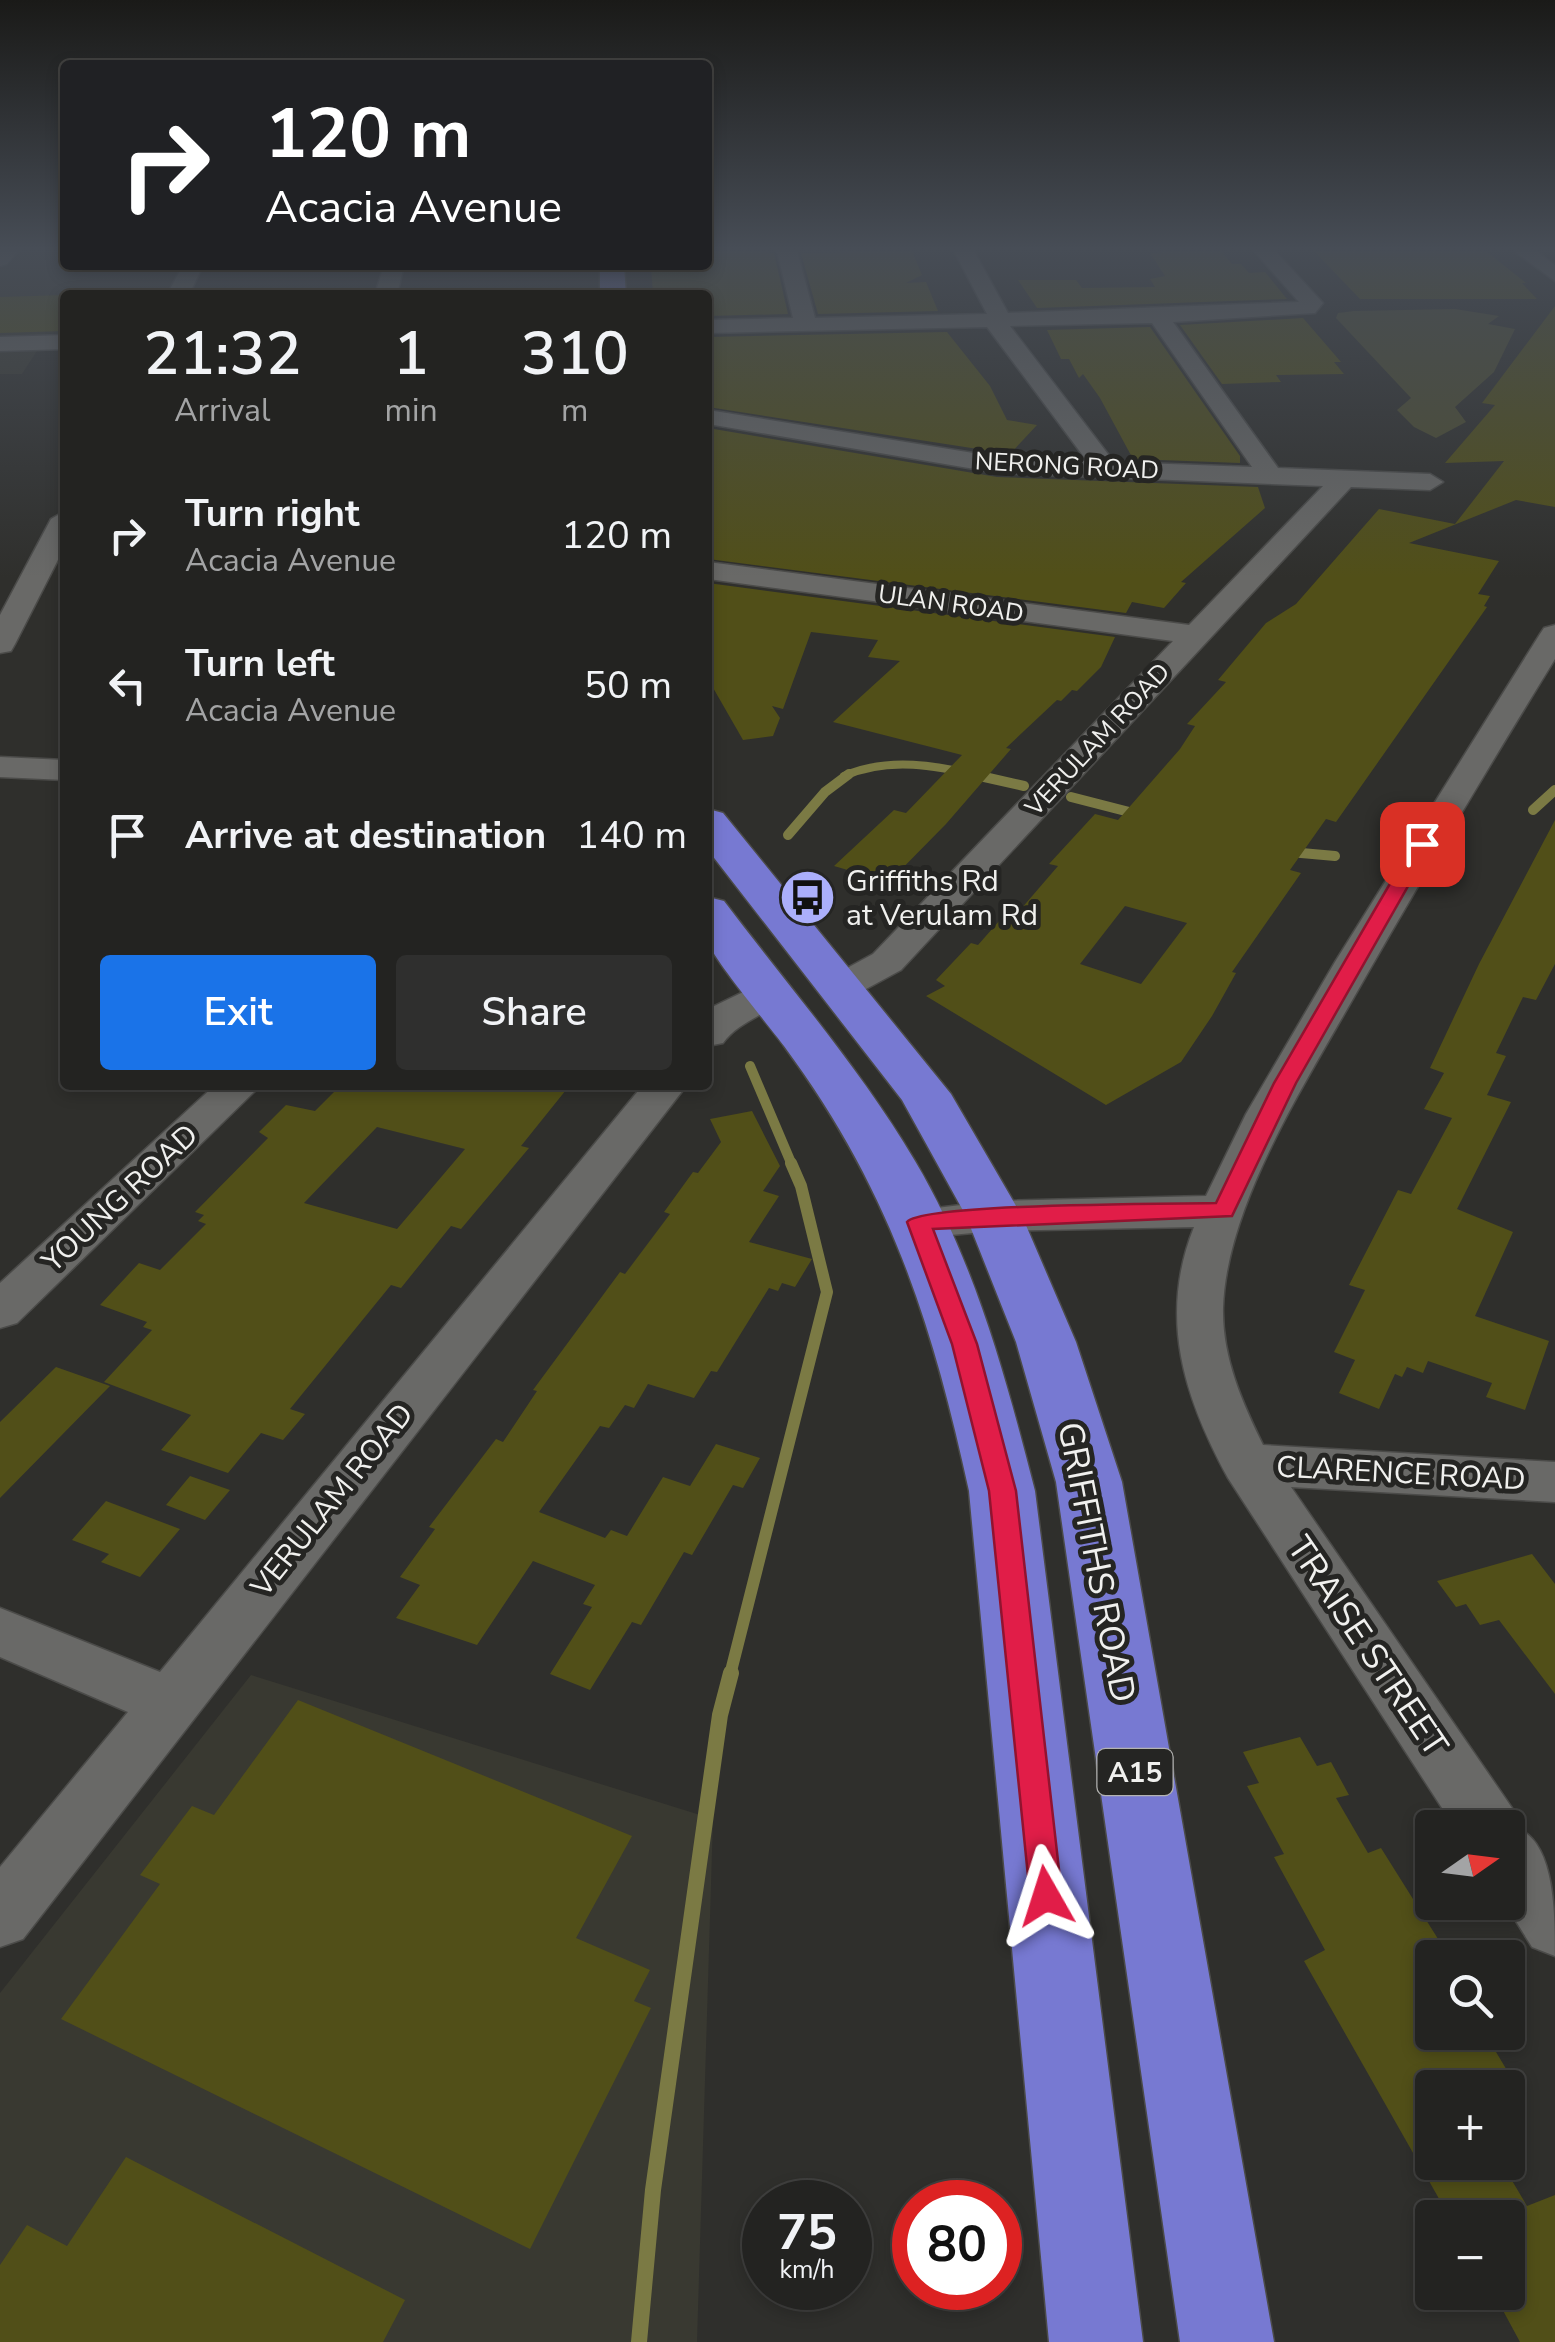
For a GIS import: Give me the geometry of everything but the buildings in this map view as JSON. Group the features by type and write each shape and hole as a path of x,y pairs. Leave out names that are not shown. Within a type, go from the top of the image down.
{"highway":[{"name":"GRIFFITHS ROAD","path":"712,827 925,1094 994,1216 1046,1342 1088,1482 1227,2342"},
{"path":"712,917 863,1120 919,1222 965,1344 1002,1491 1096,2342"}],"street":[{"path":"1024,360 1106,469"},
{"path":"1189,360 1270,475"},
{"name":"NERONG ROAD","path":"712,418 998,464 1430,482"},
{"name":"VERULAM ROAD","path":"840,987 887,962 1344,479"},
{"path":"0,644 60,528"},
{"name":"ULAN ROAD","path":"712,571 1195,636"},
{"name":"TRAISE STREET","path":"1478,1810 1247,1464 1215,1402 1200,1338 1202,1282 1224,1211 1294,1066 1422,844 1555,634"},
{"path":"0,767 60,770"},
{"path":"712,1029 719,1019 768,992"},
{"path":"187,1136 197,1090"},
{"name":"YOUNG ROAD","path":"0,1311 235,1090"},
{"name":"VERULAM ROAD","path":"0,1917 168,1702 662,1090"},
{"path":"919,1222 994,1216 1224,1211"},
{"name":"CLARENCE ROAD","path":"1247,1464 1555,1482"},
{"path":"0,1632 168,1702"},
{"path":"1525,1880 1555,1925"}],"shaded area":[{"path":"0,360 31,360 22,374 0,374"},
{"path":"1376,360 1500,360 1494,372 1455,407 1466,422 1436,438 1414,427 1397,410 1411,398"},
{"path":"251,1675 713,1819 697,2342 0,2342 0,1993"}],"waterway":[{"path":"848,774 896,765 931,766 983,776"},
{"path":"788,835 825,792 848,774"},
{"path":"844,776 848,774"},
{"path":"971,774 1024,786"},
{"path":"1533,810 1555,790"},
{"path":"1071,797 1141,815"},
{"path":"1290,852 1335,856"},
{"path":"750,1066 792,1165"},
{"path":"730,1675 827,1292 801,1186 791,1163"},
{"path":"639,2342 653,2190 720,1715 731,1673"}],"place":[{"name":"Griffiths Rd at Verulam Rd","path":"807,898"}],"route":[{"path":"1046,1896 1002,1491 965,1344 919,1222 994,1216 1224,1211 1285,1083 1422,844"}]}
